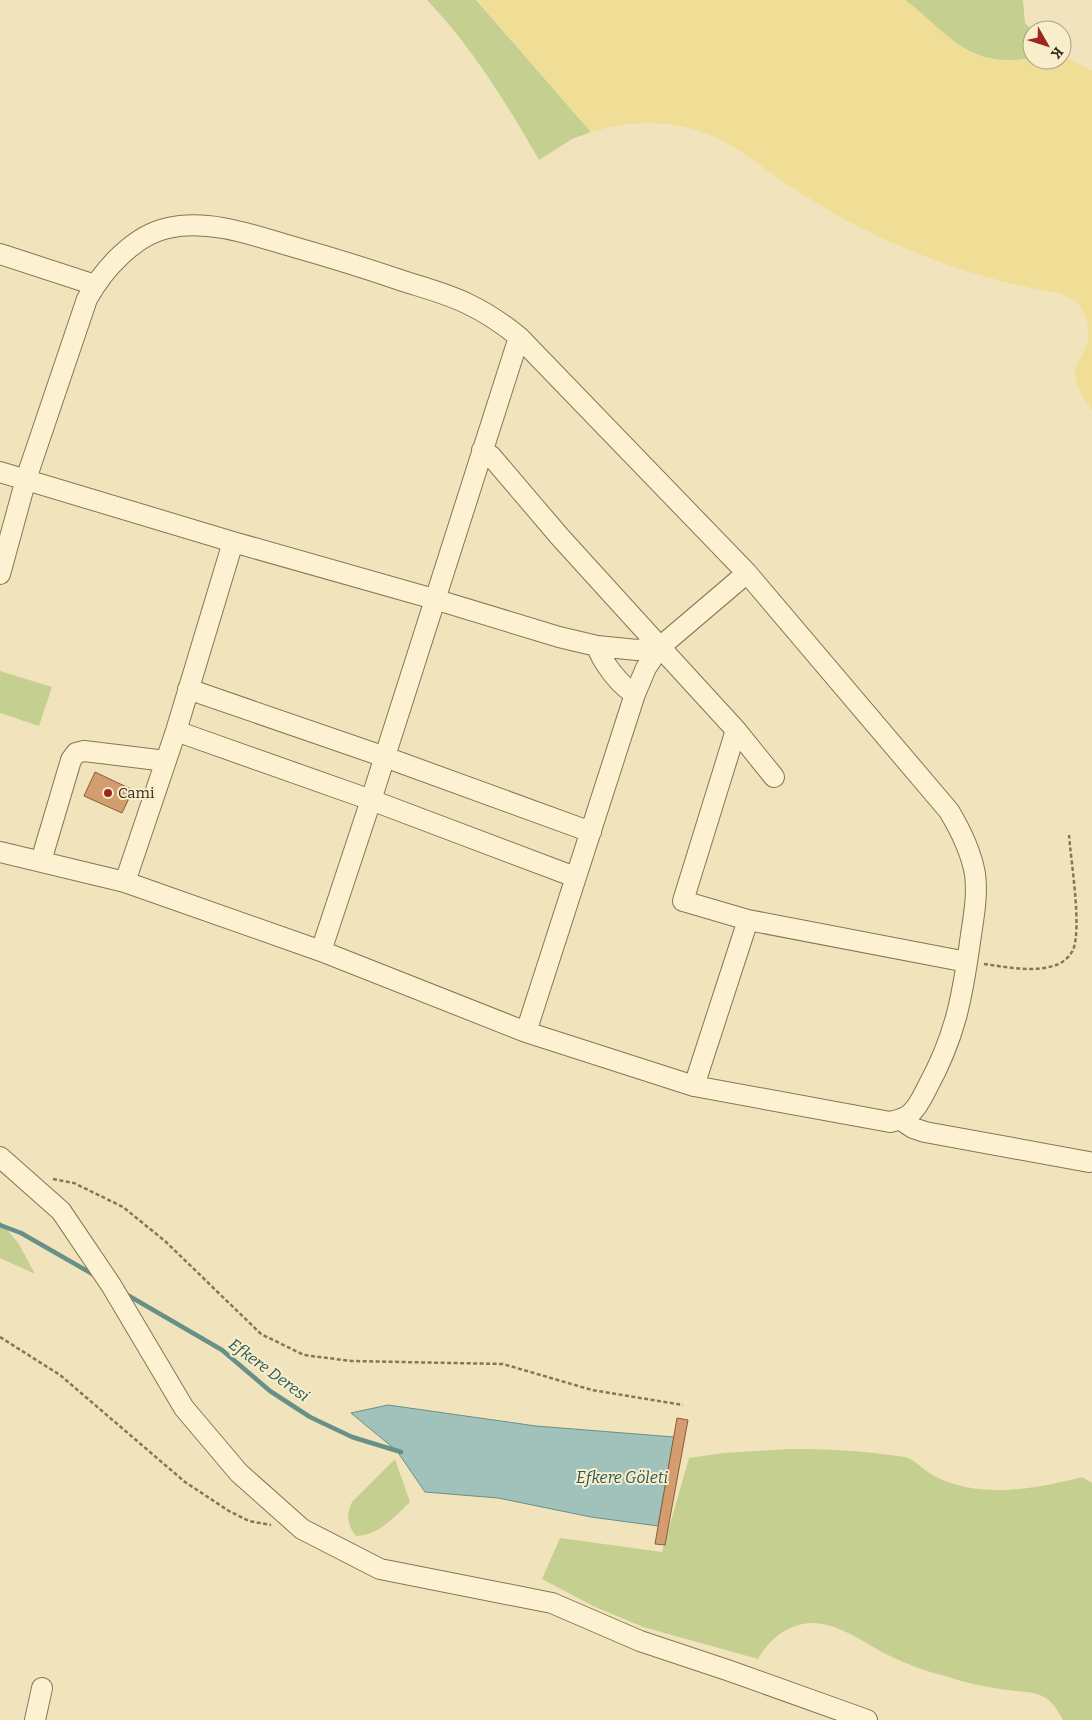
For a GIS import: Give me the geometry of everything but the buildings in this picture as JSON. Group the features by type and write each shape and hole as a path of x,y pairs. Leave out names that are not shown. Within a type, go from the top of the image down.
{"street":[{"path":"0,574 26,479 87,299 107,268 121,254 146,237 165,228 194,225 247,234 346,261 466,303 497,320 519,337 747,574 942,804 958,826 966,842 976,885 976,902 957,1018 939,1067 911,1113 901,1120 890,1122 694,1086 526,1032 321,951 125,882 0,852"},
{"path":"0,254 95,284"},
{"path":"321,951 519,337"},
{"path":"482,450 491,456 560,537 736,730 774,777"},
{"path":"0,472 559,637 597,646 637,650 660,647"},
{"path":"125,882 176,731 233,542"},
{"path":"526,1032 635,694 646,668 660,647 747,574"},
{"path":"597,646 600,655 627,690 635,694"},
{"path":"188,690 385,757 591,832"},
{"path":"736,730 683,901 748,920 967,962"},
{"path":"176,731 371,800 575,877"},
{"path":"41,861 71,760 76,753 84,751 166,761"},
{"path":"694,1086 748,920"},
{"path":"901,1120 913,1128 925,1132 1089,1162"},
{"path":"0,1157 61,1211 111,1285 184,1408 239,1473 302,1529 380,1569 552,1603 640,1641 867,1720"},
{"path":"35,1720 42,1688"}],"path":[{"path":"967,962 1004,967 1036,968 1056,966 1067,958 1073,948 1076,928 1069,835"},
{"path":"46,1178 74,1183 123,1207 165,1241 261,1334 304,1355 351,1361 503,1364 592,1390 683,1405"},
{"path":"0,1337 60,1375 186,1482 229,1511 249,1521 272,1525 294,1522"}],"green space":[{"path":"427,0 476,0 591,132 572,139 539,160 474,57"},
{"path":"905,0 1023,0 1025,20 1022,20 1022,59 991,58 976,54 948,37"},
{"path":"0,671 52,687 39,726 0,713"},
{"path":"0,1221 19,1244 35,1274 0,1258"},
{"path":"790,1449 852,1451 904,1457 936,1477 953,1484 971,1488 1008,1490 1046,1485 1082,1477 1092,1483 1092,1720 1063,1720 1051,1702 1037,1694 972,1684 916,1667 832,1626 812,1623 795,1626 774,1639 758,1659 643,1627 593,1606 542,1579 560,1538 662,1552 689,1458 723,1453"},
{"path":"395,1459 410,1502 379,1529 365,1535 356,1536 348,1519 352,1502"}],"sand":[{"path":"477,0 905,0 961,46 976,54 992,59 1010,61 1022,59 1022,70 1072,70 1072,60 1092,71 1092,410 1083,397 1075,377 1077,364 1084,352 1088,339 1087,320 1081,308 1071,299 1059,293 1014,284 968,271 895,244 829,210 782,181 734,147 702,132 674,125 646,123 605,128 591,132"}],"water":[{"name":"Efkere Göleti","path":"388,1405 536,1426 674,1437 658,1526 591,1517 498,1498 425,1492 397,1451 351,1413"}],"waterway":[{"name":"Efkere Deresi","path":"0,1225 21,1233 96,1276"},
{"name":"Efkere Deresi","path":"124,1293 222,1350 270,1391 310,1417 352,1437 401,1452"}],"place":[{"name":"Cami","path":"108,793"}]}
